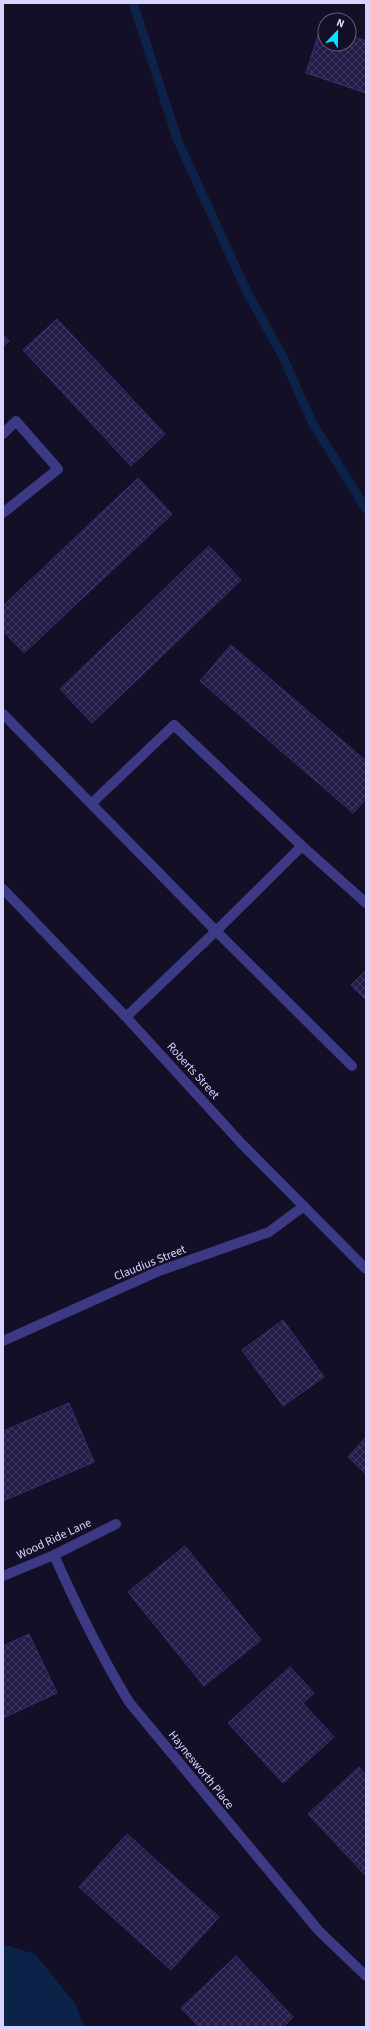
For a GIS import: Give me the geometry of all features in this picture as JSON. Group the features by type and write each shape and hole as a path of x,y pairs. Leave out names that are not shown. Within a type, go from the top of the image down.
{"street":[{"path":"3,434 16,422 58,469 3,513"},
{"path":"3,714 216,931 352,1066"},
{"path":"91,804 174,725 302,846 366,903"},
{"path":"126,1017 302,846"},
{"name":"Roberts Street","path":"3,888 126,1017 241,1143 366,1269"},
{"name":"Claudius Street","path":"3,1341 159,1271 269,1232 304,1206"},
{"name":"Wood Ride Lane","path":"3,1576 54,1555 116,1524"},
{"name":"Haynesworth Place","path":"54,1555 71,1595 104,1660 129,1702 319,1932 366,1976"}],"water":[{"path":"3,1944 35,1954 76,2005 84,2027 3,2027"}],"building":[{"path":"357,38 366,41 366,93 306,73 317,39 317,52 357,52"},
{"path":"57,319 165,434 131,466 23,350"},
{"path":"3,335 9,341 3,347"},
{"path":"138,478 172,514 24,653 3,631 3,606"},
{"path":"209,546 241,580 92,723 60,689"},
{"path":"231,645 366,761 366,799 353,813 200,681"},
{"path":"366,970 366,1000 351,985"},
{"path":"283,1320 324,1377 283,1406 242,1350"},
{"path":"69,1403 94,1462 3,1501 3,1431"},
{"path":"366,1437 366,1474 348,1457"},
{"path":"185,1546 261,1640 204,1686 128,1592"},
{"path":"29,1634 57,1693 3,1718 3,1646"},
{"path":"290,1667 314,1693 303,1703 334,1737 283,1783 228,1723"},
{"path":"359,1767 366,1775 366,1876 308,1814"},
{"path":"127,1834 219,1917 171,1970 79,1887"},
{"path":"236,1956 293,2017 283,2027 199,2027 181,2008"}],"waterway":[{"path":"133,3 178,141 247,292 282,355 312,422 366,509"}]}
